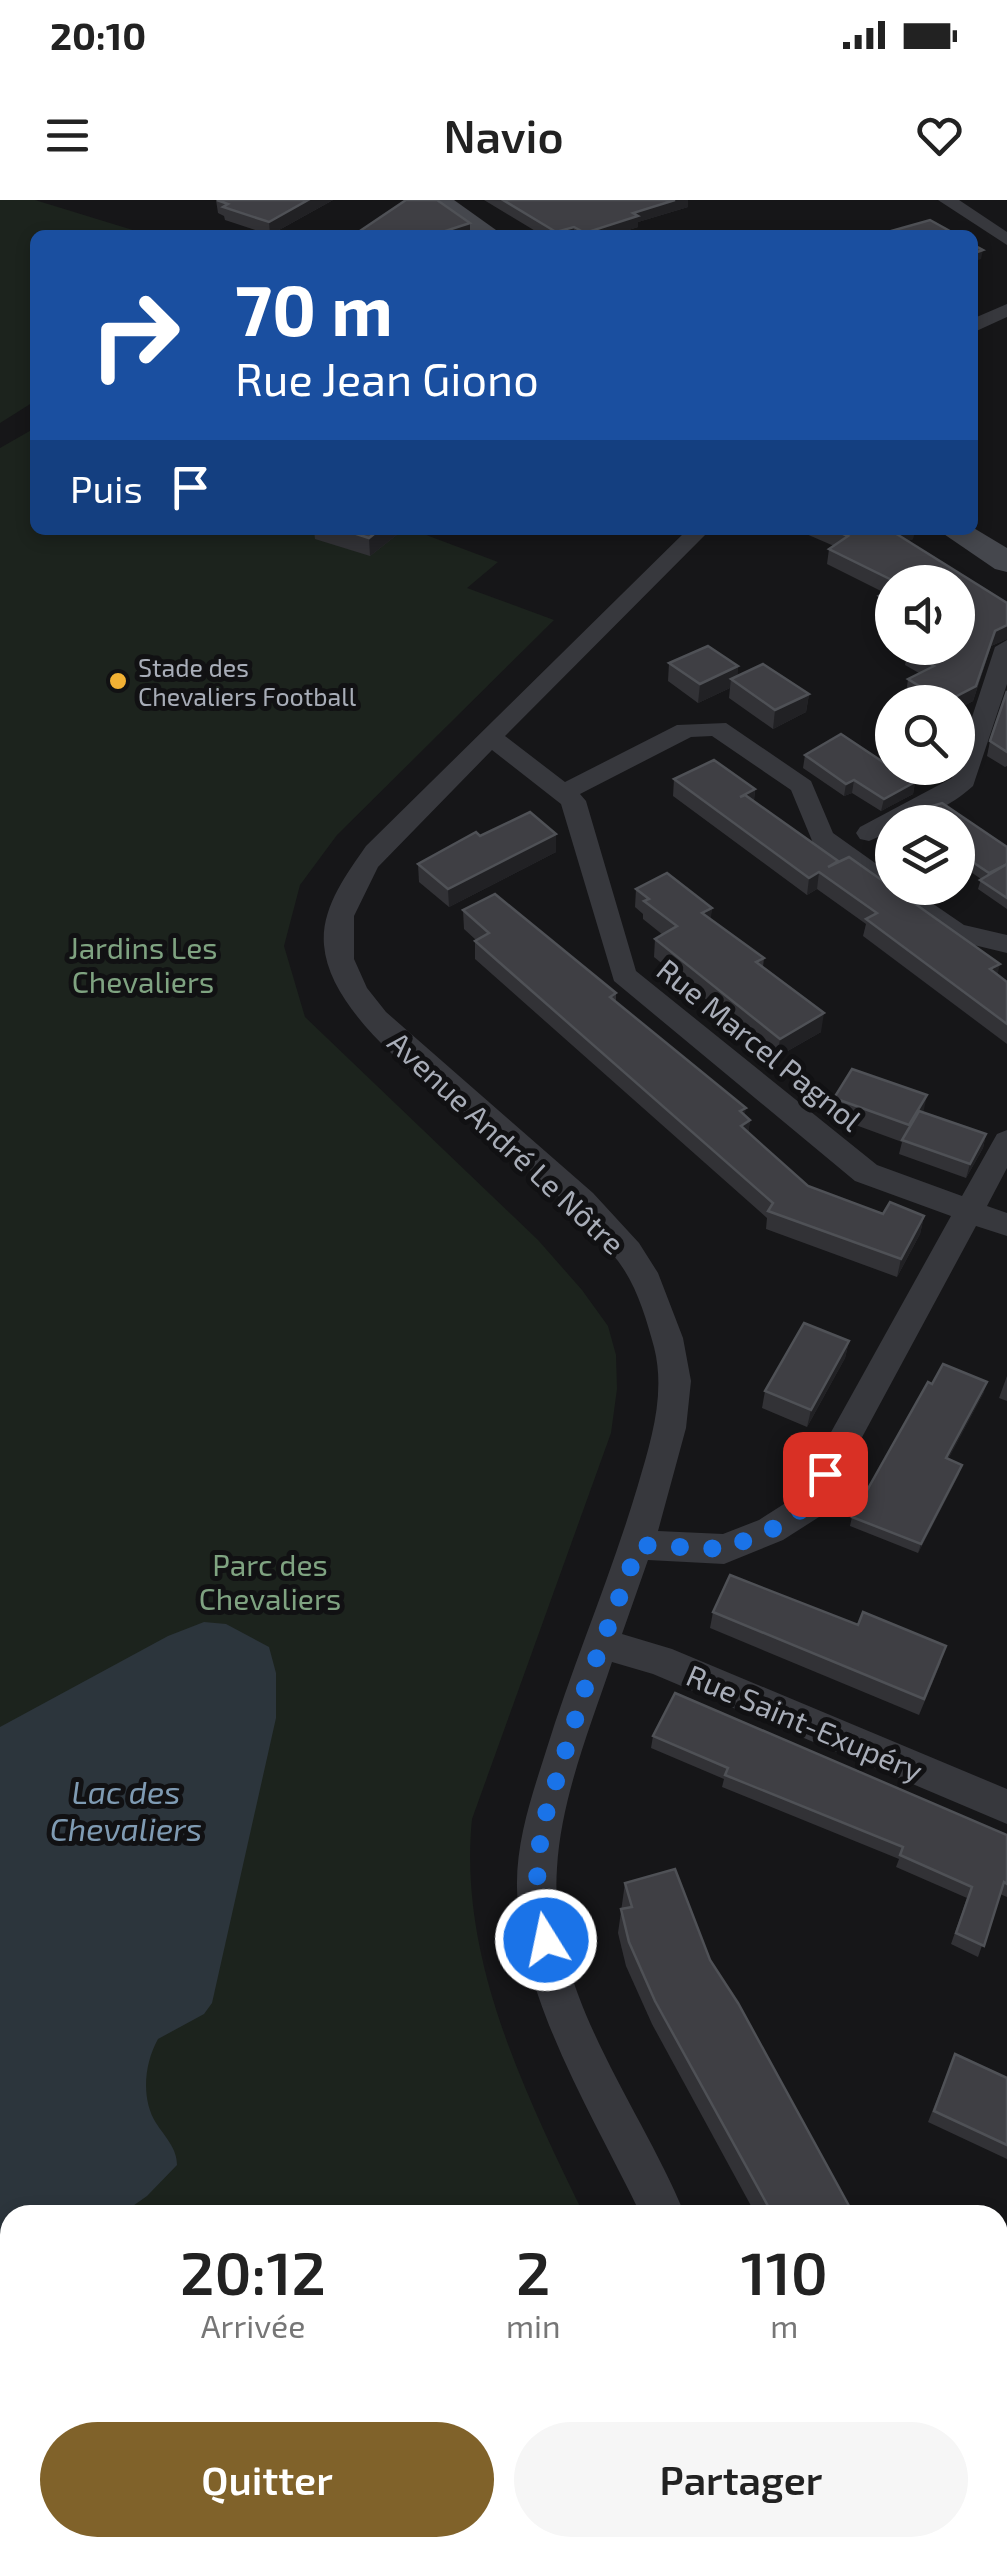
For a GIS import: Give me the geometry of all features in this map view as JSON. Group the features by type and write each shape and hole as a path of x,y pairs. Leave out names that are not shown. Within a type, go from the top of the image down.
{"main road":[{"path":"436,200 482,230"},
{"path":"962,535 1007,562"}],"street":[{"path":"947,200 1007,240"},
{"path":"978,324 1007,310"},
{"name":"Avenue André Le Nôtre","path":"659,2205 563,2006 538,1907 537,1862 544,1820 600,1643 639,1545 671,1425 673,1357 658,1310 630,1254 581,1202 370,1016 340,960 338,936 346,896 375,852 694,535"},
{"path":"869,833 953,791 964,781 1007,647"},
{"path":"563,793 686,730 716,728 802,786 822,837 875,874"},
{"name":"Rue Marcel Pagnol","path":"491,736 573,801 624,975 866,1173 1007,1225"},
{"path":"917,905 954,932 1007,944"},
{"path":"639,1545 724,1549 771,1530 807,1506 1007,1142"},
{"name":"Rue Saint-Exupéry","path":"600,1643 659,1660 1007,1807"}],"green space":[{"path":"0,200 35,200 133,230 30,230 30,404 0,423"},
{"name":"Parc des Chevaliers","path":"30,431 30,535 426,535 498,562 467,588 554,620 337,835 300,885 284,946 305,1017 538,1240 608,1326 616,1355 617,1389 611,1433 472,1819 470,1871 486,1973 519,2073 579,2205 0,2205 0,448"}],"water":[{"name":"Lac des Chevaliers","path":"204,1622 226,1624 269,1647 276,1673 276,1718 212,2003 204,2014 158,2039 150,2059 148,2103 173,2148 177,2165 134,2205 0,2205 0,1727 168,1636"}],"building":[{"path":"217,200 308,200 269,222 223,207 228,204"},
{"path":"406,200 437,200 470,223 448,230 361,230"},
{"path":"503,200 675,200 594,230 553,230"},
{"path":"930,220 948,230 895,230"},
{"path":"846,535 898,535 946,565 875,565 875,572 829,549"},
{"path":"975,583 1007,603 1007,625 995,631 976,686 918,685 908,679 934,666 975,665"},
{"path":"708,646 738,666 700,684 669,663"},
{"path":"763,664 809,694 775,710 731,679"},
{"path":"1007,691 1007,752 990,741"},
{"path":"841,734 875,757 875,785 910,785 884,799 854,780 846,784 805,755"},
{"path":"714,760 755,789 740,797 745,795 838,861 828,867 849,857 875,875 875,905 917,905 1000,964 990,969 1007,982 1007,1024 866,919 877,913 819,872 809,878 674,779"},
{"path":"530,812 556,834 448,889 418,864 476,832 480,836"},
{"path":"975,825 1007,847 1007,864 989,873 975,864"},
{"path":"1007,864 1007,898 980,880"},
{"path":"667,873 712,908 702,913 764,958 756,962 824,1013 780,1039 655,939 677,926 644,901 649,899 636,889"},
{"path":"495,894 616,993 610,997 746,1108 740,1111 750,1120 741,1126 808,1186 883,1214 890,1202 924,1216 901,1259 768,1211 773,1203 475,941 489,933 463,910"},
{"path":"852,1069 927,1095 909,1125 834,1098"},
{"path":"919,1111 986,1134 970,1164 902,1140"},
{"path":"804,1323 849,1341 811,1410 765,1391"},
{"path":"943,1364 987,1382 946,1458 962,1465 921,1544 852,1517 928,1382 932,1384"},
{"path":"730,1575 858,1625 863,1612 946,1646 924,1699 713,1612"},
{"path":"675,1693 1007,1835 1007,1884 1004,1882 984,1946 956,1933 972,1887 900,1855 903,1847 725,1775 728,1768 653,1736"},
{"path":"675,1869 710,1960 738,2003 849,2205 767,2205 655,2001 629,1942 621,1909 632,1907 625,1883"},
{"path":"955,2054 1007,2078 1007,2145 934,2111"}],"place":[{"name":"Stade des Chevaliers Football","path":"118,681"}],"route":[{"path":"546,1940 538,1907 537,1862 544,1820 605,1628 639,1545 724,1549 771,1530 807,1506 825,1474"}],"park label":[{"name":"Jardins Les Chevaliers","path":"143,964"}]}
